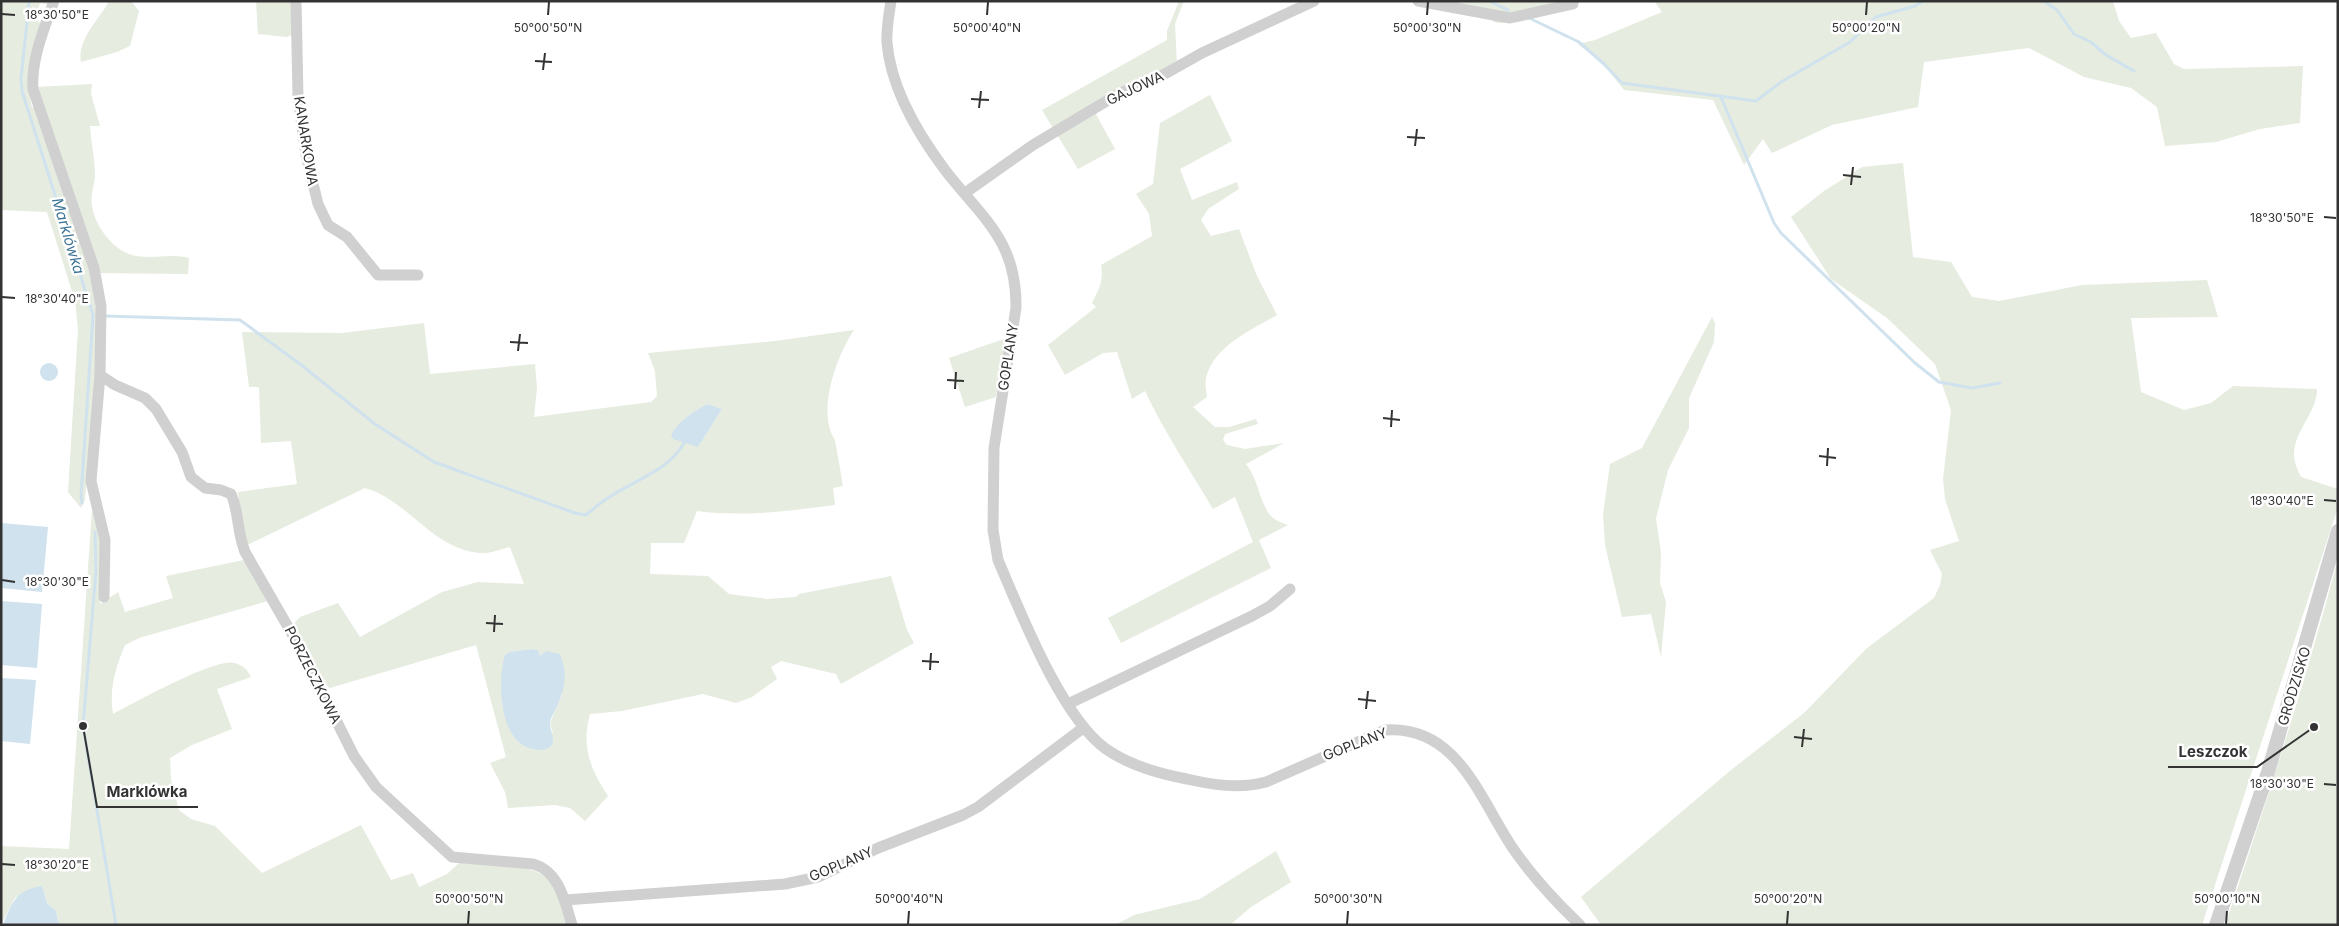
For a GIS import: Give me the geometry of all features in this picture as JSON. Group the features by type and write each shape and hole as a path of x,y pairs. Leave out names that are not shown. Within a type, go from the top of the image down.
{"street":[{"path":"54,1 35,60 32,75 33,90 94,268 100,306 100,375 91,481 105,540 104,597"},
{"name":"KANARKOWA","path":"296,1 298,97 310,178 324,218 336,231 347,236 378,275 418,275"},
{"name":"GOPLANY","path":"891,1 887,41 896,83 929,146 989,221 1003,246 1016,285 1013,331 994,448 993,530 995,546 998,560 1031,636 1083,728 1106,749 1140,766 1181,778 1235,786 1251,786 1266,782 1385,730 1402,729 1418,732 1441,745 1464,768 1513,848 1535,877 1580,925"},
{"name":"GAJOWA","path":"965,193 1034,145 1120,93 1163,76 1202,53 1314,1"},
{"path":"1418,1 1510,18 1573,4"},
{"name":"PORZECZKOWA","path":"100,375 115,385 133,391 145,398 156,409 182,452 191,477 204,488 221,490 231,494 234,500 239,539 245,552 312,669 354,756 376,787 452,857 533,864 544,868 554,878 565,900 572,925"},
{"name":"GRODZISKO","path":"2216,925 2283,723 2338,531"},
{"path":"1068,704 1252,616 1270,606 1290,588"},
{"name":"GOPLANY","path":"565,900 786,884 812,879 978,807 1083,728"}],"shaded area":[{"path":"1,1 51,1 50,5 40,3 35,20 43,24 28,88 32,107 43,104 37,87 92,84 91,94 100,126 90,126 95,176 92,203 94,214 106,236 118,248 132,255 189,258 188,274 92,273 97,322 94,401 85,500 81,508 68,492 78,329 75,301 47,212 1,210"},
{"path":"109,1 131,1 139,11 130,46 117,52 81,62 82,45 85,38"},
{"path":"256,1 292,1 293,34 287,37 258,34"},
{"path":"1179,1 1186,1 1183,3 1175,24 1177,66 1092,107 1115,149 1078,169 1042,110 1167,40 1167,31"},
{"path":"1432,1 1583,1 1538,17 1504,23 1493,22 1494,14"},
{"path":"1654,1 2113,1 2119,21 2131,38 2156,33 2174,64 2184,69 2303,66 2300,123 2260,129 2216,142 2165,146 2157,107 2131,88 2084,77 2029,48 1924,62 1918,107 1832,125 1772,153 1763,139 1744,165 1713,100 1624,90 1604,65 1578,44 1595,40 1662,12"},
{"path":"1210,95 1232,141 1180,169 1192,200 1237,182 1239,189 1208,209 1201,220 1211,236 1239,229 1257,276 1277,315 1245,333 1225,348 1210,367 1206,378 1207,397 1193,407 1215,427 1229,427 1256,419 1258,424 1225,434 1223,440 1227,445 1245,449 1284,443 1246,464 1254,476 1263,503 1270,515 1288,525 1259,540 1271,568 1121,643 1108,618 1253,542 1235,497 1213,509 1169,436 1145,391 1132,399 1117,352 1103,353 1065,375 1048,345 1096,307 1092,303 1099,289 1101,265 1152,236 1149,214 1136,194 1153,184 1160,123"},
{"path":"1903,163 1913,257 1951,262 1972,297 1999,301 2082,285 2207,280 2218,317 2131,318 2141,392 2184,410 2211,403 2233,386 2317,389 2313,406 2295,446 2295,461 2301,477 2338,489 2338,507 2202,925 1601,925 1581,897 1731,770 1804,713 1867,648 1934,598 1940,585 1942,574 1930,550 1959,541 1945,499 1943,479 1951,410 1935,364 1887,318 1831,279 1791,217 1824,191 1862,167"},
{"path":"1712,317 1715,323 1714,342 1689,398 1689,428 1668,470 1656,518 1661,553 1660,583 1666,602 1661,657 1651,614 1622,617 1605,545 1603,514 1610,464 1642,448"},
{"path":"424,323 430,374 535,364 537,388 534,417 651,402 657,396 655,371 648,353 775,341 854,330 841,354 828,399 830,428 835,440 843,486 833,488 835,505 749,513 697,511 684,543 651,543 650,574 708,576 729,594 767,599 796,597 799,594 891,576 907,630 914,643 841,684 836,674 781,661 771,667 777,679 752,697 736,703 703,694 622,711 590,714 586,737 589,757 596,776 608,796 585,821 570,808 555,805 508,808 505,792 490,763 506,757 476,645 330,688 323,683 294,630 295,622 300,617 338,603 360,637 442,592 478,582 524,584 510,547 484,553 463,550 434,534 380,494 365,488 245,546 238,492 297,484 291,441 261,443 259,387 249,387 242,332 342,333","holes":["708,404 722,409 698,447 688,416","538,650 540,656 543,655 562,695 550,723 553,733 502,705 505,656 510,652"]},
{"path":"1007,339 996,397 965,407 949,358"},
{"path":"92,509 103,547 100,604 118,592 125,612 173,598 166,576 244,560 268,601 139,638 125,645 114,679 112,696 113,714 174,682 224,663 234,663 242,666 251,677 217,689 232,729 192,745 170,758 171,779 179,810 191,819 215,826 262,873 361,825 391,880 413,873 419,887 447,874 459,863 498,864 526,868 548,879 556,888 568,925 64,925 58,922 56,911 47,903 42,886 15,898 1,925 1,846 69,849"},
{"path":"2338,559 2338,925 2225,925 2284,743"},
{"path":"1276,851 1291,882 1251,907 1230,925 1115,925 1134,915 1200,899"}],"water":[{"path":"49,363 55,366 58,372 55,378 49,381 43,378 40,372 43,366"},
{"path":"708,404 722,409 698,447 673,439 671,435 682,421"},
{"path":"1,523 48,527 42,592 1,588"},
{"path":"1,601 42,604 37,668 1,665"},
{"path":"538,650 540,656 546,651 560,654 565,675 559,702 550,721 553,743 543,750 533,749 522,744 513,736 507,724 501,695 505,655 510,652"},
{"path":"1,678 36,680 30,744 1,741"},
{"path":"42,886 47,903 56,911 58,922 64,925 3,925 16,898 26,891"}],"waterway":[{"path":"1489,1 1508,10"},
{"path":"1529,18 1579,42 1622,83 1756,101 1781,82 1850,42 1876,17 1915,6 1923,1"},
{"path":"2044,1 2057,10 2074,34 2091,42 2106,55 2134,71"},
{"name":"Marklówka","path":"29,3 21,79 22,91 93,315 82,503"},
{"path":"1721,97 1774,223 1781,233 1915,363 1939,382 1972,388 2000,383"},
{"path":"105,316 240,320 300,364 375,424 434,462 575,513 586,515 602,502 660,468 677,453 684,443"},
{"name":"Marklówka","path":"95,532 96,571 83,726 116,925"}],"place":[{"name":"Marklówka","path":"83,726"},
{"name":"Leszczok","path":"2314,727"}]}
